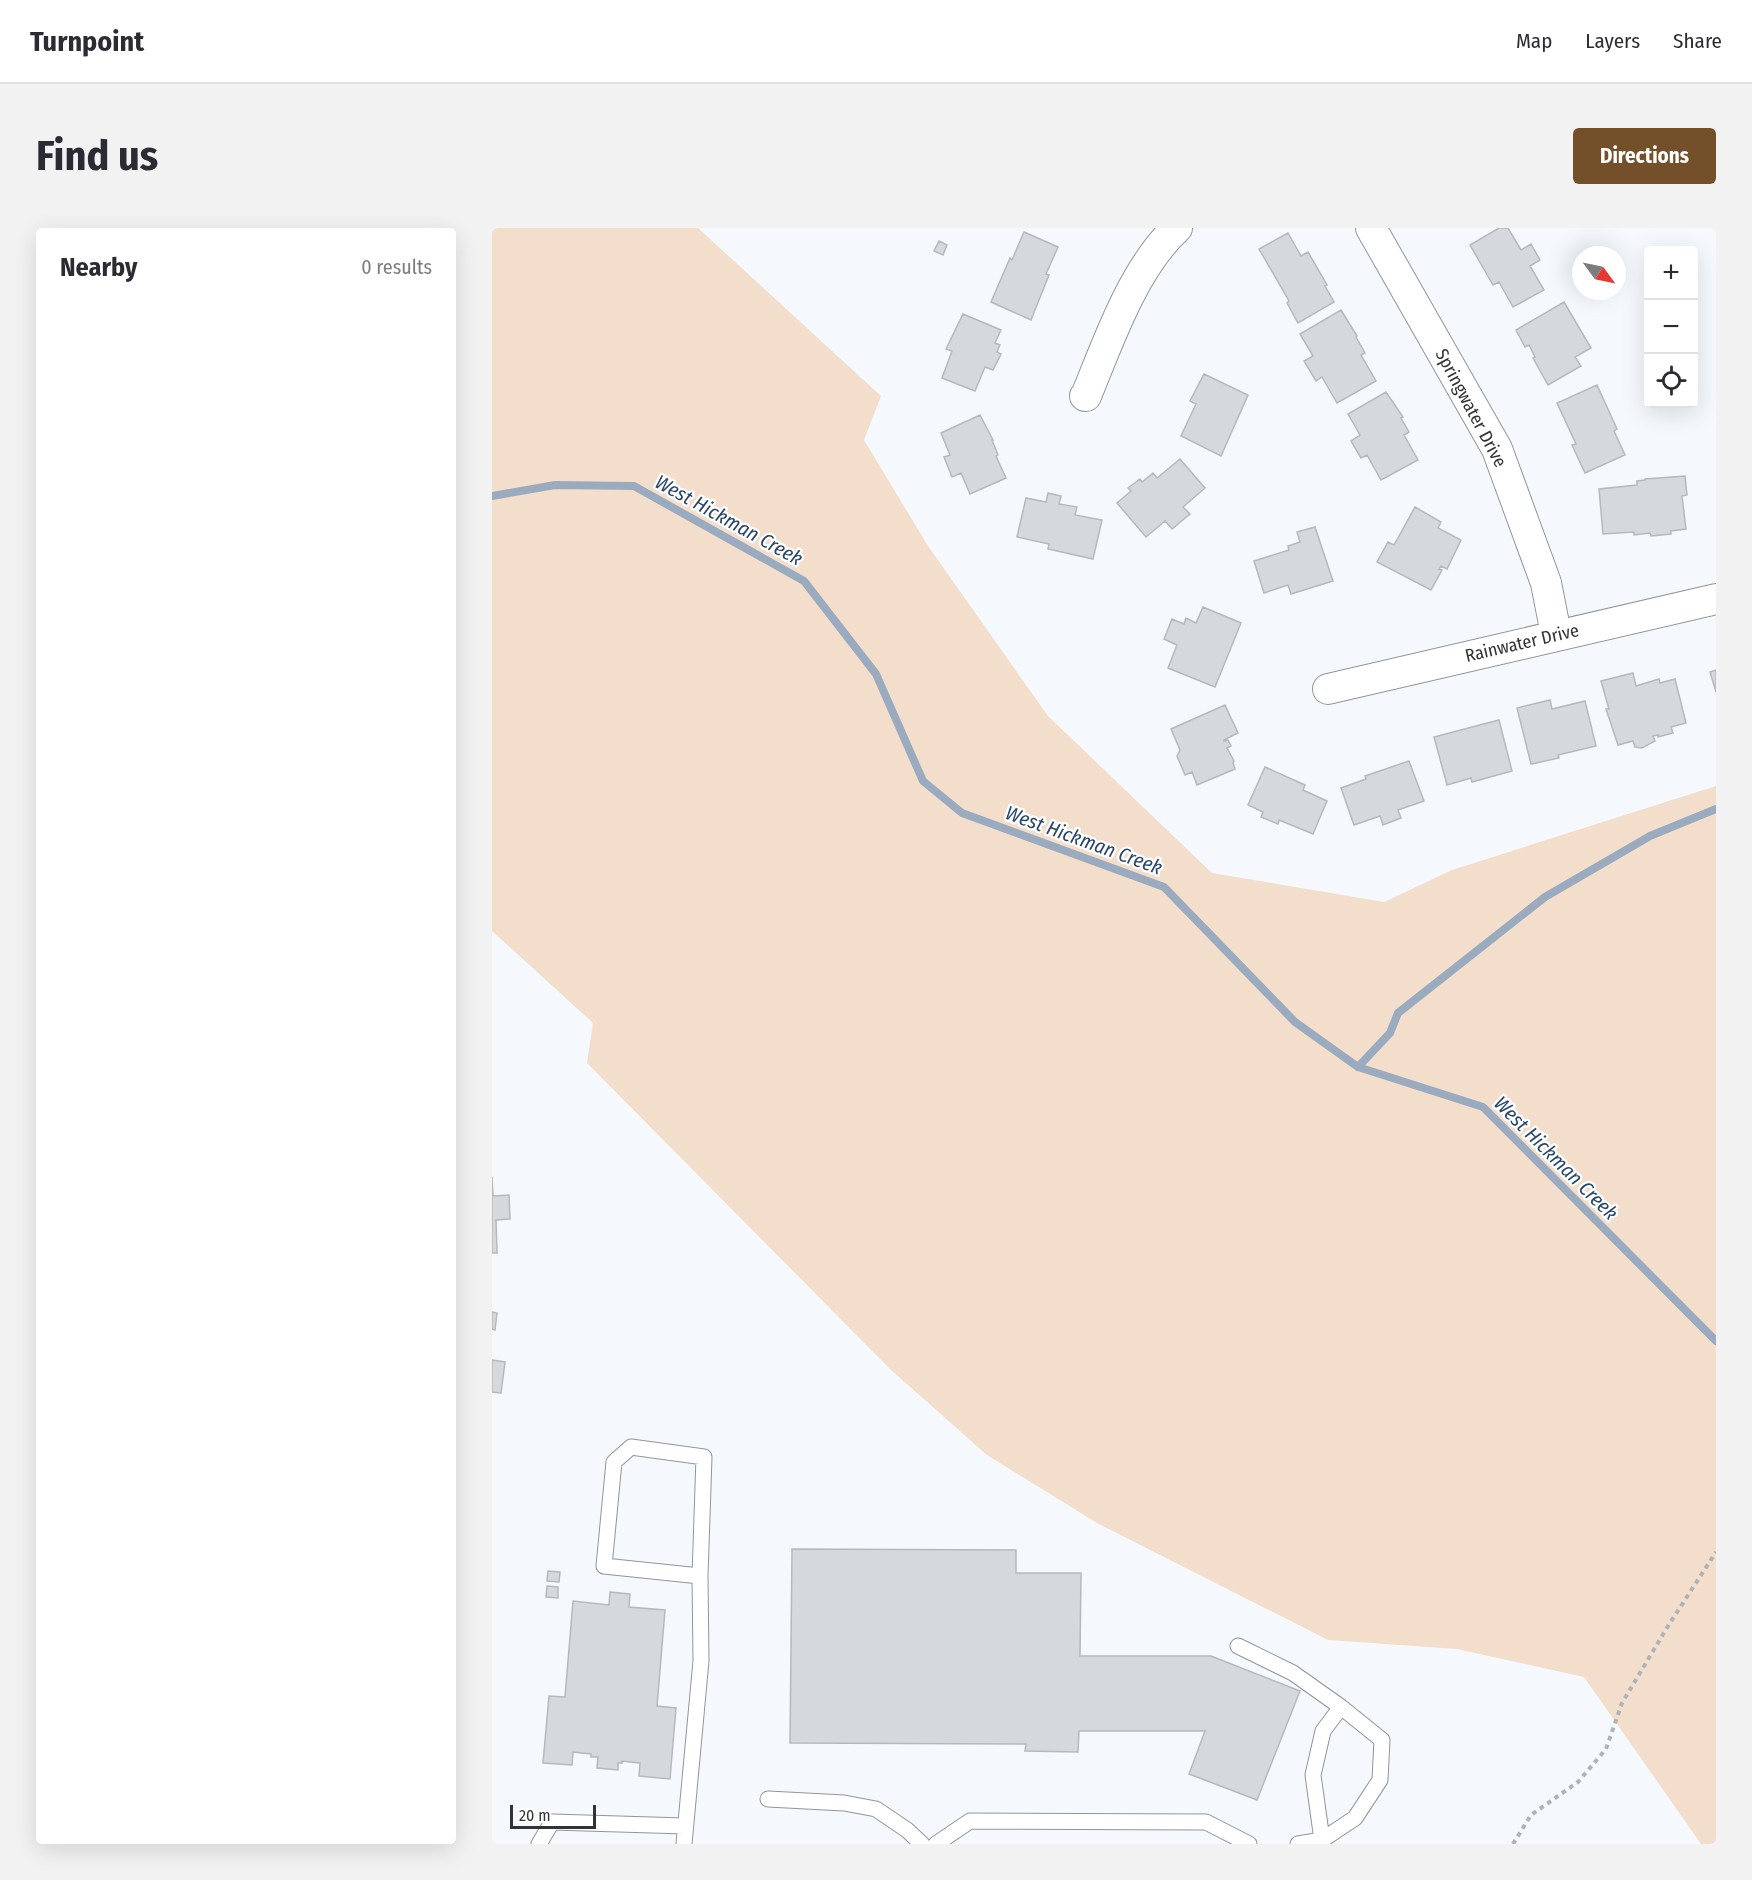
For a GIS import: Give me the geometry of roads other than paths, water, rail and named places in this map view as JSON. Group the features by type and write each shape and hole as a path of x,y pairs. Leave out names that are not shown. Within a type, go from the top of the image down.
{"street":[{"path":"1085,396 1111,335 1140,277 1165,239 1177,228"},
{"name":"Springwater Drive","path":"1371,228 1497,449 1545,583 1556,634"},
{"name":"Rainwater Drive","path":"1328,689 1716,598"}],"lane":[{"path":"684,1844 701,1661 700,1576 704,1457 631,1447 614,1462 604,1566 700,1576"},
{"path":"1238,1646 1293,1673 1382,1740 1380,1779 1355,1818 1322,1840 1298,1844"},
{"path":"1322,1840 1313,1775 1323,1731 1341,1707"},
{"path":"768,1799 844,1803 876,1809 907,1830 921,1844"},
{"path":"936,1844 970,1821 1206,1822 1249,1844"},
{"path":"539,1844 552,1822 685,1826"}],"waterway":[{"name":"West Hickman Creek","path":"492,496 555,485 634,486 804,581 876,674 923,781 962,813 1164,887 1295,1022 1358,1067 1483,1107 1716,1341"},
{"path":"1358,1067 1390,1033 1398,1013 1545,897 1650,836 1716,809"}]}
